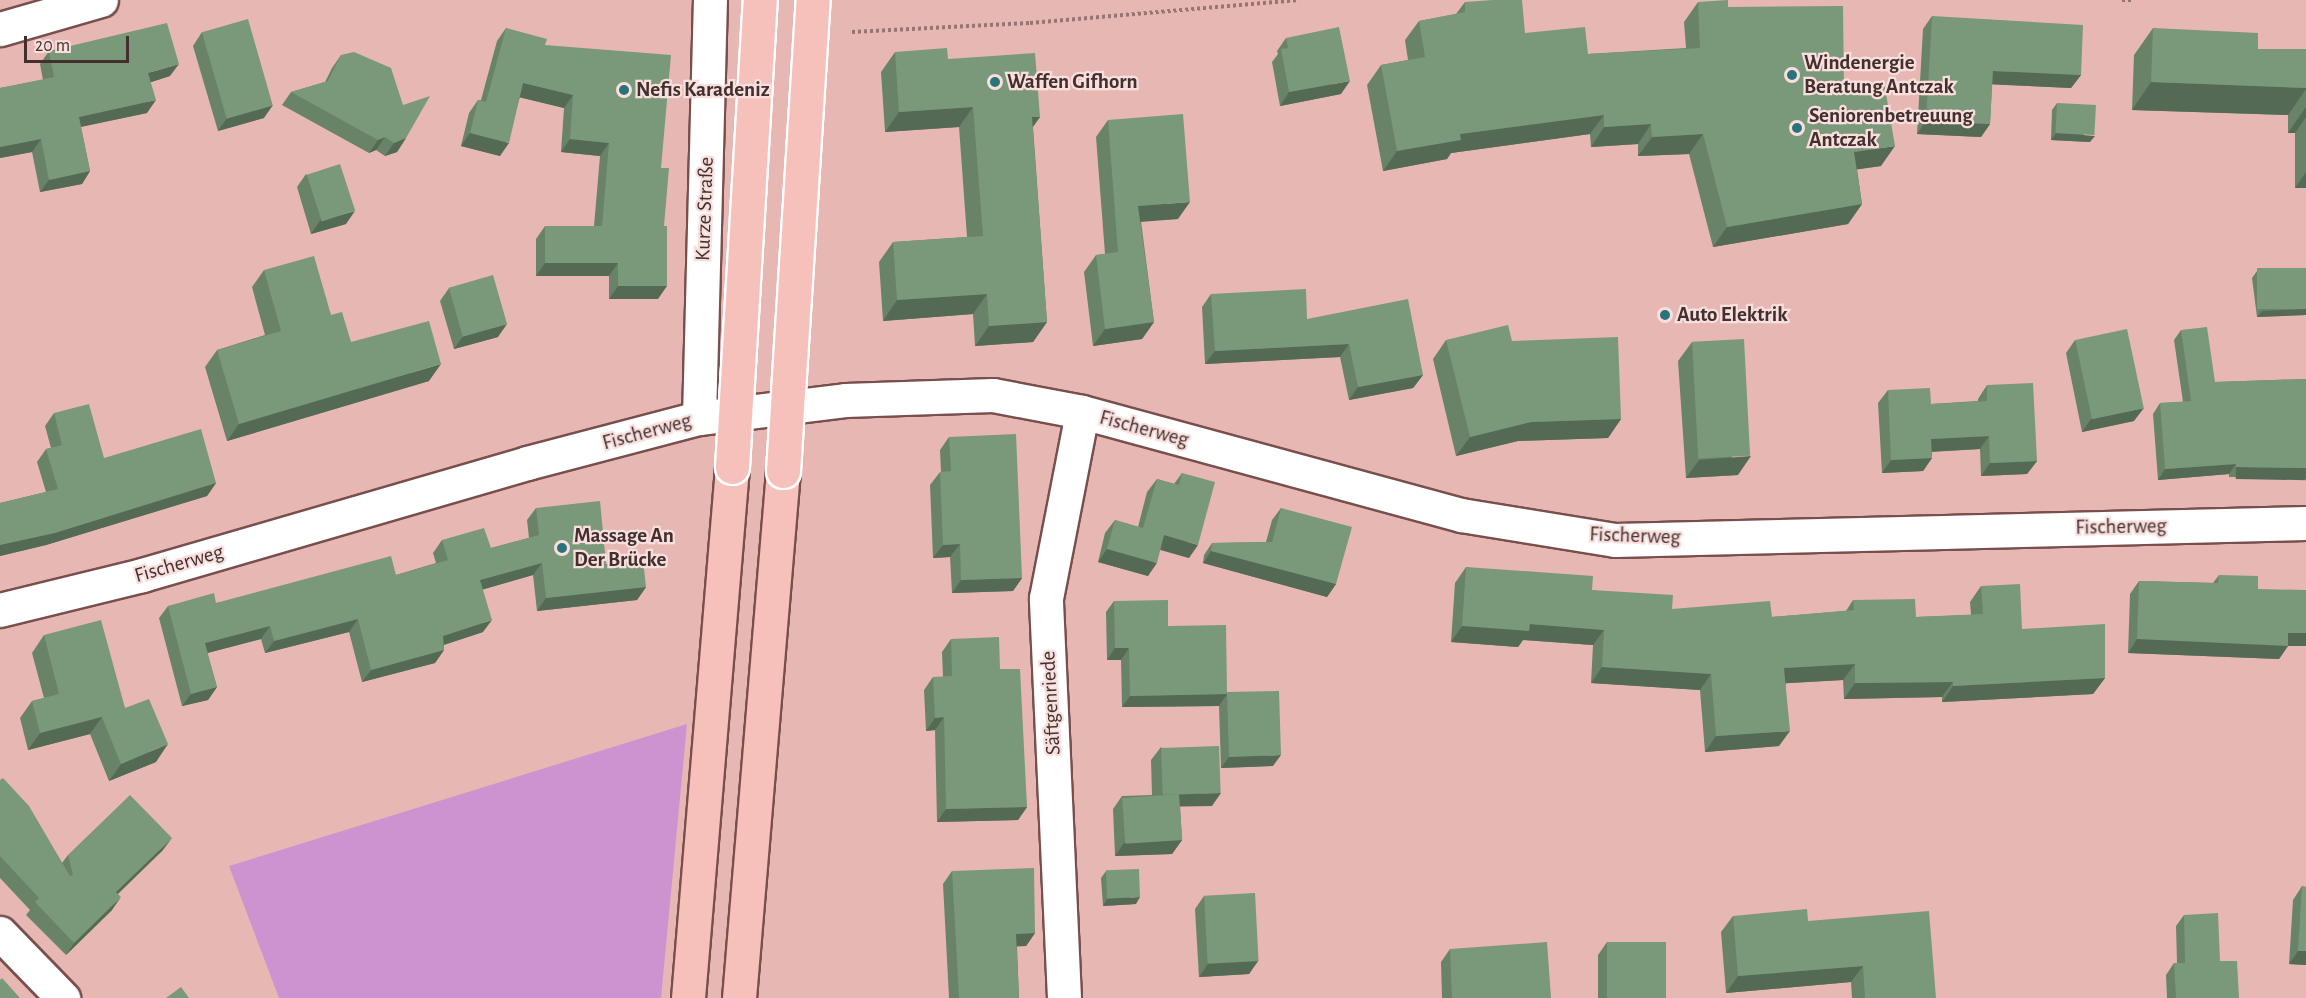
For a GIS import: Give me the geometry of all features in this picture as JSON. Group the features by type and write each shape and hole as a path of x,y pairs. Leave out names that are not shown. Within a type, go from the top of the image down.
{"highway":[{"path":"688,998 732,467 760,0"},
{"path":"739,998 783,471 813,0"}],"street":[{"path":"0,29 101,0"},
{"name":"Kurze Straße","path":"699,418 710,0"},
{"name":"Fischerweg","path":"0,610 142,575 527,463 699,418 846,400 993,395 1082,412 1461,514 1615,540 2306,523"},
{"name":"Säftgenriede","path":"1071,994 1046,598 1082,412"},
{"path":"0,933 63,998"}],"path":[{"path":"852,32 1030,23 1299,0"},
{"path":"2122,0 2134,0"}],"shaded area":[{"path":"687,724 661,998 279,998 229,866"}],"building":[{"path":"1522,0 1525,33 1585,27 1588,54 1700,48 1698,2 1728,0 1728,7 1843,6 1844,90 1884,82 1895,146 1854,152 1862,204 1727,227 1703,134 1652,137 1651,124 1604,127 1604,115 1460,134 1461,140 1397,151 1381,65 1425,57 1419,21 1465,12 1465,2"},
{"path":"1932,16 2083,25 2081,75 1993,71 1990,124 1926,121"},
{"path":"248,19 273,106 227,119 202,32"},
{"path":"167,23 179,64 148,73 156,100 79,117 90,171 49,180 41,139 0,147 0,88 54,77 49,51"},
{"path":"1339,27 1350,81 1289,92 1281,49 1288,48 1286,38"},
{"path":"506,28 547,39 545,45 671,55 661,168 669,168 664,226 667,226 667,286 618,286 618,263 545,263 545,226 602,226 609,143 570,139 573,95 523,83 509,143 470,133 478,100 486,102"},
{"path":"2153,28 2258,33 2258,49 2306,49 2306,88 2151,82"},
{"path":"947,48 948,59 1035,53 1040,117 1032,117 1047,322 989,326 987,294 897,300 893,242 983,236 973,107 899,112 895,52"},
{"path":"354,52 391,68 403,105 430,96 406,138 394,143 385,137 378,140 291,92 328,81 341,55"},
{"path":"2057,103 2096,105 2094,135 2055,133"},
{"path":"1183,114 1190,202 1138,206 1154,322 1105,329 1096,255 1118,252 1108,120"},
{"path":"340,164 355,211 322,221 307,175"},
{"path":"314,256 331,315 342,312 351,342 429,321 441,364 239,424 217,350 281,331 264,270"},
{"path":"2257,268 2306,268 2306,309 2257,309"},
{"path":"493,275 507,324 463,337 449,288"},
{"path":"1306,289 1307,319 1408,299 1423,375 1358,387 1349,344 1215,351 1211,294"},
{"path":"1508,325 1512,341 1618,337 1621,419 1531,422 1470,437 1446,340"},
{"path":"2207,327 2215,382 2306,379 2306,468 2236,467 2236,464 2165,469 2160,403 2191,401 2181,330"},
{"path":"2127,329 2144,408 2092,419 2075,340"},
{"path":"1744,339 1750,456 1698,459 1692,342"},
{"path":"2033,383 2037,461 1990,463 1989,436 1931,439 1932,458 1891,460 1888,390 1930,388 1931,404 1987,401 1987,385"},
{"path":"89,404 104,458 201,429 216,483 55,533 0,545 0,503 58,489 46,449 62,445 54,413"},
{"path":"1016,434 1022,578 961,580 960,544 943,545 940,472 951,471 949,437"},
{"path":"1182,473 1215,482 1198,545 1164,535 1157,563 1107,549 1115,520 1143,528 1157,479 1179,485"},
{"path":"600,501 606,564 643,560 646,587 546,598 542,563 480,580 492,620 443,636 444,650 371,670 358,619 274,641 270,626 205,643 217,687 191,694 168,606 214,593 216,603 391,556 396,575 448,560 442,540 484,528 491,548 539,535 536,508"},
{"path":"1281,508 1352,527 1336,584 1211,551 1212,543 1272,542"},
{"path":"1466,567 1593,576 1592,590 1673,595 1672,609 1770,601 1772,617 1854,610 1853,600 1915,599 1916,617 1983,614 1981,586 2020,584 2022,629 2105,624 2105,678 1953,686 1953,682 1855,683 1855,664 1784,668 1790,731 1716,736 1711,674 1602,667 1604,630 1530,624 1529,631 1462,626"},
{"path":"2219,575 2258,576 2258,589 2306,590 2306,633 2288,633 2288,646 2137,639 2139,581 2218,583"},
{"path":"1168,600 1168,626 1226,625 1227,692 1279,691 1281,755 1229,757 1227,694 1130,696 1129,648 1115,648 1114,601"},
{"path":"101,620 125,708 149,699 168,744 121,764 102,717 105,716 40,733 32,701 59,694 44,635"},
{"path":"999,637 1000,669 1020,669 1027,807 946,809 944,717 935,718 933,677 952,676 951,639"},
{"path":"1219,746 1221,793 1163,795 1161,748"},
{"path":"3,778 29,806 70,876 73,875 68,855 130,795 172,838 116,892 121,897 74,943 35,902 39,898 0,856 0,780"},
{"path":"1179,794 1182,840 1125,844 1122,798"},
{"path":"1034,868 1035,933 1016,934 1019,998 959,998 952,871"},
{"path":"1139,869 1140,897 1107,898 1106,870"},
{"path":"2302,886 2306,887 2306,951 2298,951"},
{"path":"1255,893 1259,961 1208,964 1204,896"},
{"path":"1807,909 1808,921 1929,911 1936,998 1865,998 1863,966 1738,976 1733,916"},
{"path":"2218,913 2220,961 2237,961 2239,998 2176,998 2174,963 2185,963 2184,915"},
{"path":"1547,942 1551,998 1452,998 1450,949"},
{"path":"1607,942 1666,942 1666,998 1607,998"},
{"path":"2,978 20,998 0,998"},
{"path":"181,987 189,998 166,998"}],"place":[{"name":"Windenergie Beratung Antczak","path":"1792,75"},
{"name":"Waffen Gifhorn","path":"995,82"},
{"name":"Nefis Karadeniz","path":"624,90"},
{"name":"Seniorenbetreuung Antczak","path":"1797,128"},
{"name":"Auto Elektrik","path":"1665,315"},
{"name":"Massage An Der Brücke","path":"562,548"}]}
